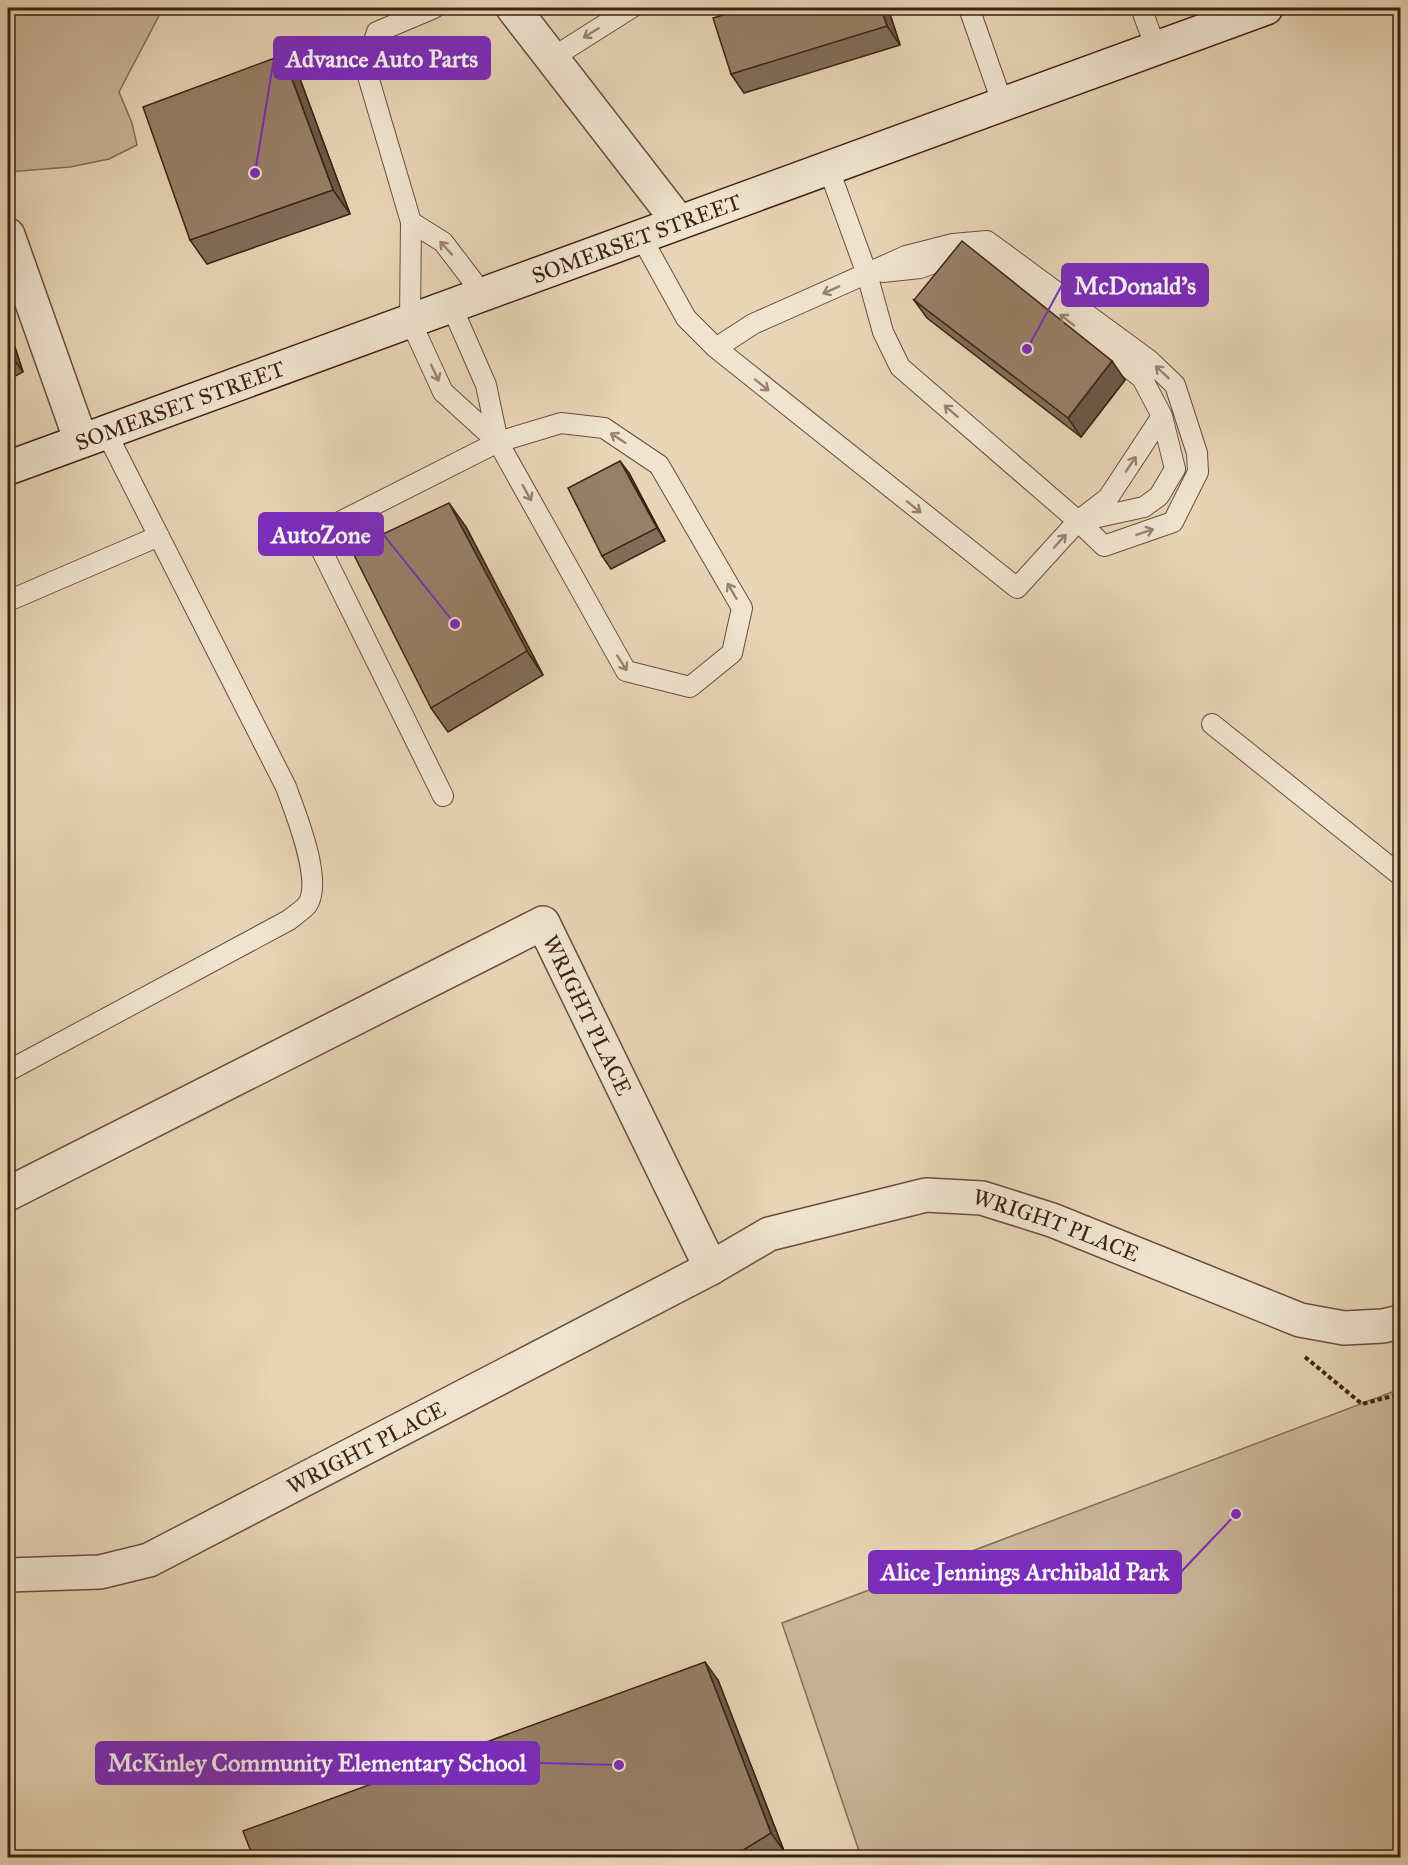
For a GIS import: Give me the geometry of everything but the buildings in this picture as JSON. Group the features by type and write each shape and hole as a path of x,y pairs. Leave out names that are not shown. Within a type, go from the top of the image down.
{"street":[{"path":"513,8 678,221"},
{"name":"SOMERSET STREET","path":"8,468 678,221 1266,8"},
{"path":"8,235 94,437"},
{"name":"WRIGHT PLACE","path":"8,1194 543,923 711,1268"},
{"name":"WRIGHT PLACE","path":"8,1575 100,1572 149,1560 711,1268 769,1234 926,1195 982,1198 1052,1220 1300,1320 1344,1328 1383,1326 1401,1322"}],"lane":[{"path":"434,8 378,32 365,66 411,222 410,320 444,392 498,442"},
{"path":"552,58 631,8"},
{"path":"969,8 1003,105"},
{"path":"1141,8 1156,48"},
{"path":"716,348 753,324 867,274 906,255 953,244 987,241 1149,360 1176,385 1197,453 1198,472 1173,522 1104,546 900,368 883,332 867,274 828,167"},
{"path":"411,222 443,243 482,293"},
{"path":"640,235 686,318 716,348 1017,588 1078,521 1108,498 1162,416"},
{"path":"867,274 920,268 962,253 988,258 1142,378 1162,416 1175,469 1159,496 1144,507 1078,521"},
{"path":"444,796 314,535 498,442 561,423 604,428 659,465 742,608 732,653 690,687 626,671 498,442 486,385 451,305"},
{"path":"8,1071 289,920 308,904 312,886 311,867 303,835 286,787 159,536 94,437"},
{"path":"8,601 159,536"},
{"path":"1212,724 1401,875"}],"path":[{"path":"1299,1353 1362,1404 1401,1394"}],"shaded area":[{"path":"8,8 163,8 119,92 132,123 137,145 109,159 70,167 8,172"},
{"path":"1400,1389 1400,1857 861,1857 782,1623"}],"place":[{"name":"Advance Auto Parts","path":"255,173"},
{"name":"McDonald's","path":"1027,349"},
{"name":"AutoZone","path":"455,624"},
{"name":"Alice Jennings Archibald Park","path":"1236,1514"},
{"name":"McKinley Community Elementary School","path":"619,1765"}]}
